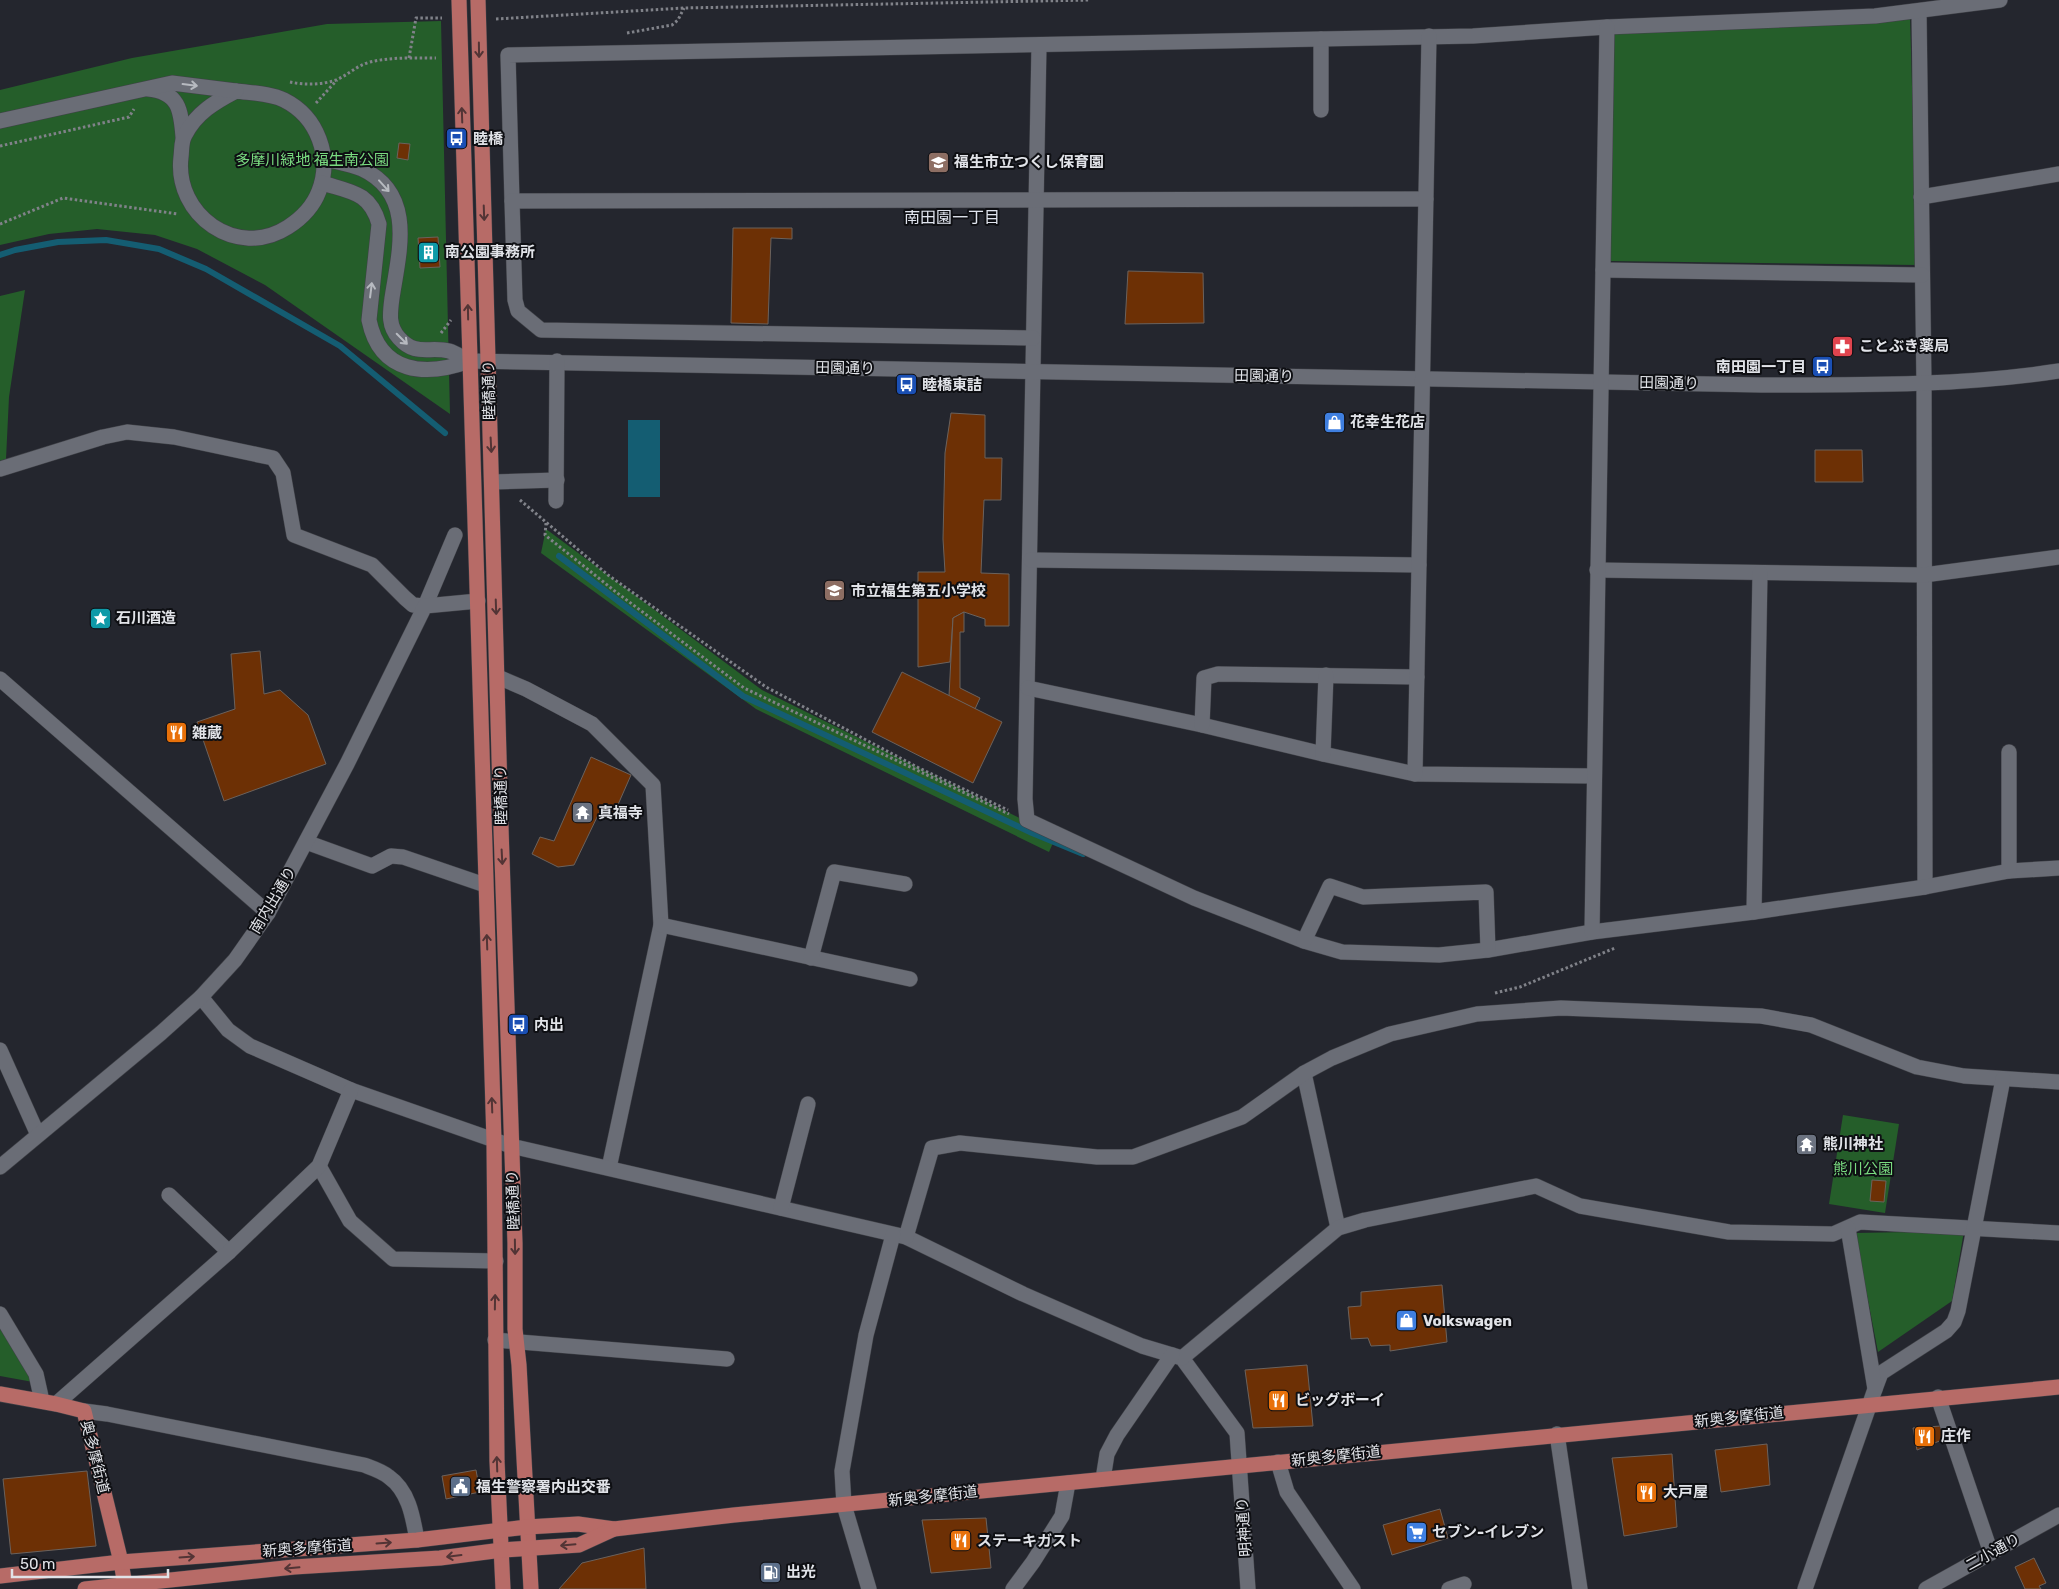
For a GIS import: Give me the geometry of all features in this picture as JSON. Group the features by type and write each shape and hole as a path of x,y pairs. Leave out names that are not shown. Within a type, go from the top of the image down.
{"main road":[{"name":"睦橋通り","path":"478,1 516,1342 520,1365 531,1589"},
{"name":"睦橋通り","path":"459,2 494,1141 495,1340 503,1589"},
{"name":"新奥多摩街道","path":"0,1576 121,1562 417,1540 527,1527 578,1524 614,1529 1557,1434 2059,1387"},
{"name":"奥多摩街道","path":"0,1394 84,1411 126,1587"},
{"name":"新奥多摩街道","path":"85,1589 126,1587 294,1567 440,1558 502,1550 579,1544 614,1529"}],"street":[{"path":"1033,338 541,330 518,311 515,300 508,55 1321,40 1517,34 1607,27 1851,17 1919,11 2000,0"},
{"path":"1919,11 1924,384 1925,887"},
{"path":"1592,932 1607,27"},
{"path":"1415,774 1429,36"},
{"path":"1321,40 1321,110"},
{"path":"1039,45 1032,372 1031,560 1025,799 1027,820 1194,898 1304,940 1342,952 1439,955 1488,950 1592,932 1754,912 1925,887 2008,871 2059,868"},
{"path":"0,121 144,88 172,83 272,96 284,100 295,107 313,126 319,139 325,159 322,183 316,199 301,218 280,232 266,238 253,238 219,230 199,216 187,195 182,181 180,162 183,137 181,115 178,106 172,98 155,90 144,88"},
{"path":"183,137 200,114 211,104 236,91"},
{"path":"325,159 362,169 379,179 390,191 397,204 400,242 390,320 398,337 414,349 448,351 469,361"},
{"path":"1921,197 2059,174"},
{"path":"322,183 361,195 368,201 379,224 369,320 380,349 398,364 415,370 449,369 469,361"},
{"path":"512,201 1426,199"},
{"path":"1603,270 1922,275"},
{"name":"田園通り","path":"469,361 557,361 1032,372 1761,385 1924,384 2030,376 2059,371"},
{"path":"556,501 557,361"},
{"path":"0,469 103,437 127,432 174,437 273,458 283,473 294,535 372,566 413,604 425,606 478,601"},
{"path":"492,482 557,480"},
{"name":"南内出通り","path":"0,1167 161,1033 201,997 235,960 268,914 347,764 425,606 456,535"},
{"path":"1597,570 1924,575 2059,557"},
{"path":"1031,560 1419,565"},
{"path":"1754,912 1760,572"},
{"path":"1202,725 1204,678 1211,675 1417,677"},
{"path":"1323,754 1326,675"},
{"path":"498,677 526,689 592,724 653,785 661,925 609,1168"},
{"path":"0,679 268,914"},
{"path":"1028,688 1202,725 1415,774 1594,776"},
{"path":"2008,752 2008,871"},
{"path":"306,842 372,866 391,856 403,857 485,885"},
{"path":"811,958 834,872 905,884"},
{"path":"1304,940 1330,886 1364,897 1486,892 1488,950"},
{"path":"661,925 910,979"},
{"path":"201,997 228,1030 250,1046 350,1090 511,1146 900,1236 1023,1294 1142,1346 1177,1356"},
{"path":"869,1589 844,1505 842,1471 866,1335 932,1148 960,1143 1097,1157 1133,1157 1242,1117 1304,1073 1332,1058 1390,1034 1477,1014 1561,1008 1761,1016 1811,1025 1917,1067 1964,1076 2059,1082"},
{"path":"0,1050 38,1135"},
{"path":"1304,1073 1338,1228"},
{"path":"1805,1589 1881,1373 1946,1331 1954,1322 2003,1079"},
{"path":"0,1314 36,1374 49,1403 229,1252 319,1166 350,1090"},
{"path":"781,1208 808,1104"},
{"path":"319,1166 350,1221 393,1260 496,1261"},
{"path":"1103,1480 1107,1454 1117,1435 1177,1356 1338,1228 1365,1220 1536,1186 1580,1206 1730,1232 1833,1234 1860,1222 2059,1233"},
{"path":"169,1195 229,1252"},
{"path":"1848,1228 1875,1389"},
{"path":"495,1340 727,1359"},
{"name":"明神通り","path":"1177,1356 1236,1429 1248,1589"},
{"path":"1938,1397 1991,1554"},
{"path":"84,1411 364,1465 390,1477 401,1490 412,1511 417,1540"},
{"path":"1557,1434 1580,1589"},
{"path":"1278,1462 1287,1492 1353,1589"},
{"path":"1013,1589 1033,1562 1062,1516 1068,1483"},
{"name":"二小通り","path":"1926,1589 2059,1515"},
{"path":"1449,1589 1464,1584"}],"path":[{"path":"492,19 684,8 1090,0"},
{"path":"409,58 416,18 445,18"},
{"path":"302,84 337,80 357,67 372,62 409,58 436,58"},
{"path":"0,224 64,198 179,214 183,219"},
{"path":"519,499 608,576 766,687 919,768 1027,820"},
{"path":"546,522 545,535 616,592 744,688 1023,821 1027,820"}],"green space":[{"path":"1910,15 1917,265 1606,261 1610,32"},
{"name":"多摩川緑地 福生南公園","path":"441,21 450,414 265,285 197,249 155,235 97,229 49,234 0,245 0,90 132,58 327,24"},
{"path":"25,290 9,397 6,459 0,461 0,296"},
{"path":"546,529 762,690 1056,836 1049,852 756,709 541,553"},
{"name":"熊川公園","path":"1843,1115 1899,1124 1885,1213 1829,1204"},
{"path":"1964,1231 1952,1301 1878,1352 1855,1233"},
{"path":"0,1327 33,1382 0,1376"}],"water":[{"path":"628,420 660,420 660,497 628,497"}],"building":[{"path":"399,143 410,144 408,160 397,158"},
{"path":"733,228 792,228 792,239 771,238 768,324 731,323"},
{"name":"南公園事務所","path":"438,237 440,267 420,268 418,238"},
{"path":"1128,271 1203,273 1204,323 1125,324"},
{"path":"951,413 985,415 985,458 1002,458 1001,500 984,500 981,573 1009,574 1009,626 985,626 985,619 964,612 953,618 950,662 918,667 918,572 945,572 943,539 945,453"},
{"path":"1815,450 1862,450 1863,482 1815,482"},
{"path":"964,612 964,632 960,632 960,688 980,698 975,709 949,696 953,618"},
{"path":"260,651 264,694 280,690 308,715 326,764 224,801 197,722 235,709 231,654"},
{"path":"902,672 1002,722 973,783 872,732"},
{"name":"真福寺","path":"591,757 631,775 613,816 600,811 574,865 558,867 532,854 540,837 554,841"},
{"path":"1872,1180 1886,1181 1884,1202 1870,1201"},
{"path":"1442,1285 1447,1342 1390,1351 1390,1345 1371,1346 1368,1338 1351,1339 1348,1307 1361,1306 1361,1292"},
{"path":"1307,1365 1313,1426 1253,1428 1245,1370"},
{"path":"1941,1426 1942,1440 1917,1450 1913,1428"},
{"path":"1767,1444 1770,1485 1721,1492 1715,1450"},
{"path":"1672,1454 1677,1527 1624,1536 1612,1458"},
{"path":"476,1470 480,1492 446,1499 442,1476"},
{"path":"87,1471 96,1546 11,1554 3,1479"},
{"name":"セブン-イレブン","path":"1440,1509 1448,1538 1392,1555 1383,1525"},
{"path":"986,1518 991,1568 931,1573 922,1520"},
{"path":"644,1548 646,1589 559,1589 582,1563"},
{"path":"2034,1558 2046,1583 2039,1586 2041,1589 2025,1589 2015,1567"}],"waterway":[{"path":"0,255 15,250 58,242 106,240 159,249 206,269 340,346 445,433"},
{"path":"559,556 743,696 1032,833 1083,854"}],"place":[{"name":"睦橋","path":"457,139"},
{"name":"福生市立つくし保育園","path":"938,162"},
{"name":"南公園事務所","path":"429,252"},
{"name":"ことぶき薬局","path":"1843,346"},
{"name":"南田園一丁目","path":"1822,367"},
{"name":"睦橋東詰","path":"906,385"},
{"name":"花幸生花店","path":"1334,422"},
{"name":"市立福生第五小学校","path":"835,591"},
{"name":"石川酒造","path":"100,618"},
{"name":"雑蔵","path":"176,733"},
{"name":"真福寺","path":"582,813"},
{"name":"内出","path":"518,1025"},
{"name":"熊川神社","path":"1807,1144"},
{"name":"Volkswagen","path":"1407,1321"},
{"name":"ビッグボーイ","path":"1279,1400"},
{"name":"庄作","path":"1925,1436"},
{"name":"福生警察署内出交番","path":"460,1487"},
{"name":"大戸屋","path":"1647,1492"},
{"name":"セブン-イレブン","path":"1416,1532"},
{"name":"ステーキガスト","path":"961,1541"},
{"name":"出光","path":"770,1572"}],"district":[{"name":"南田園一丁目","path":"952,217"}]}
